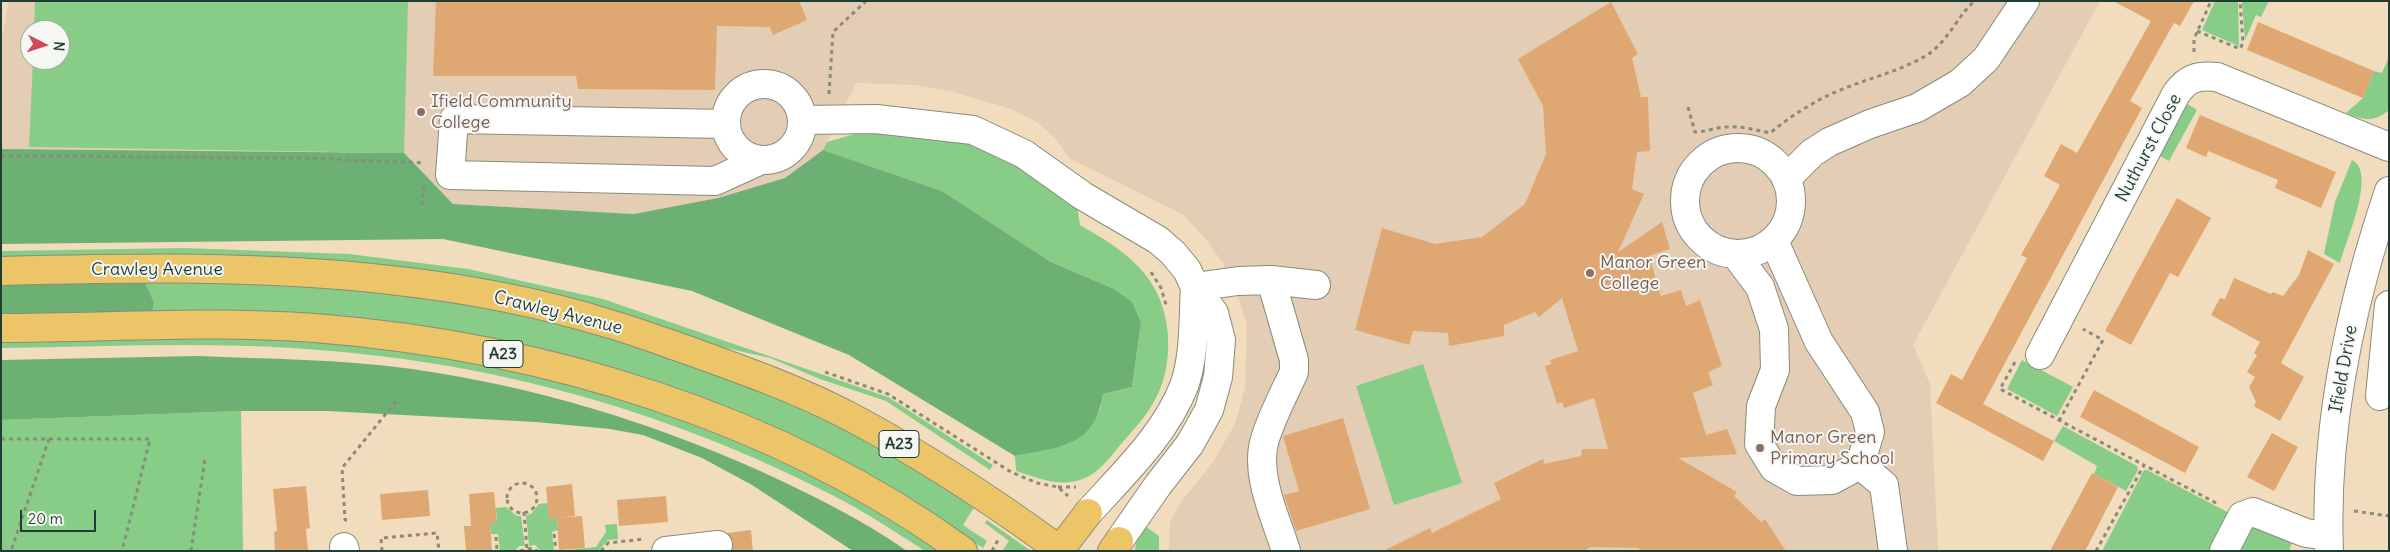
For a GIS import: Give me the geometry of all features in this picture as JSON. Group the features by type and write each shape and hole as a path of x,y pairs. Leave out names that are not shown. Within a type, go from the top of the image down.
{"main road":[{"name":"Crawley Avenue","path":"1,271 76,269 252,270 390,280 533,304 611,324 726,363 845,414 912,451 1060,550"},
{"name":"A23","path":"1,328 243,325 314,328 380,334 516,357 587,374 650,395 715,418 777,444 897,507 963,551"},
{"path":"1060,550 1088,513"}],"street":[{"path":"1786,179 1812,153 1829,142 1870,124 1917,108 1960,83 1986,59 2026,1"},
{"name":"Nuthurst Close","path":"2040,354 2176,94 2183,85 2193,78 2203,76 2217,77 2389,147"},
{"path":"761,160 748,157 738,150 730,139 726,124 728,111 736,96 746,88 762,83 775,84 790,93 798,104 815,120"},
{"path":"726,124 454,119 450,175 715,181 761,160 778,158 790,151 801,134 815,120 876,119 973,130 1024,154 1092,202 1158,240 1173,253 1187,270 1195,287 1214,313 1221,340 1218,377 1209,410 1190,444 1158,484 1116,548"},
{"path":"1744,147 1764,154 1783,170 1786,179 1791,192 1789,219 1774,241 1756,252 1736,255 1715,250 1698,237 1686,218 1684,197 1690,176 1703,159 1722,149 1744,147"},
{"name":"Ifield Drive","path":"2328,544 2330,470 2336,410 2348,342 2369,254 2389,191"},
{"path":"1736,255 1760,287 1774,329 1775,370 1761,406 1759,444 1774,468 1798,481 1832,480 1860,465 1870,432 1865,412 1819,342 1774,241"},
{"path":"1195,287 1238,281 1271,280 1316,285"},
{"path":"1271,280 1294,360 1294,372 1264,440 1262,457 1264,481 1286,551"},
{"path":"1088,513 1148,445 1169,416 1184,385 1191,353 1195,287"},
{"path":"2380,396 2389,305"},
{"path":"2348,342 2385,345"},
{"path":"1860,465 1884,486 1893,551"},
{"path":"2224,551 2242,516 2253,512 2261,513 2328,544"},
{"path":"666,551 718,545"}],"path":[{"path":"815,120 834,32 866,1"},
{"path":"1688,107 1695,132 1706,132 1725,126 1770,133 1813,104 1839,90 1904,68 1928,54 1948,37 1975,1"},
{"path":"2197,31 2240,49 2243,43 2240,1"},
{"path":"1,156 302,158 426,163"},
{"path":"1146,265 1161,288 1168,312"},
{"path":"2059,421 2103,340 2081,328 2086,320"},
{"path":"2040,354 2024,346 2000,390 2242,516"},
{"path":"351,520 345,520 342,468 397,400"},
{"path":"1,439 150,438 122,551"},
{"path":"11,551 48,439"},
{"path":"191,551 205,459"},
{"path":"2096,551 2144,465"},
{"path":"527,483 536,490 537,503 530,512 524,512 517,513 508,506 507,493 514,484 527,483"},
{"path":"1058,486 1076,487 1084,484"},
{"path":"2328,507 2389,516"},
{"path":"524,512 527,549"},
{"path":"382,551 381,538 436,533 439,551"},
{"path":"554,534 556,551"},
{"path":"496,537 497,551"},
{"path":"520,551 533,548 537,551"}],"shaded area":[{"name":"Manor Green College","path":"9,1 2100,1 1913,345 1930,384 1938,551 1169,551 1170,521 1181,502 1213,462 1235,424 1245,388 1247,324 1236,291 1223,263 1205,238 1182,214 1069,158 1056,139 1037,122 1011,109 950,91 916,85 856,83 823,150 785,178 718,198 634,214 453,204 403,153 1,149 1,41"}],"green space":[{"path":"35,1 408,1 404,153 29,147 33,70 70,70 70,20 34,20"},
{"path":"2215,1 2238,1 2239,46 2202,30"},
{"path":"2242,1 2269,1 2261,17 2256,15 2245,40"},
{"path":"2389,57 2389,110 2373,119 2363,119 2346,113 2363,98 2374,71 2382,73"},
{"path":"2186,103 2197,110 2169,161 2160,156 2158,152"},
{"path":"872,129 955,139 991,150 1077,205 1080,225 1125,254 1151,283 1163,308 1168,336 1167,365 1163,379 1159,392 1145,415 1105,463 1094,473 1071,482 1050,481 1016,471 1015,456 1068,444 1100,410 1103,394 1132,387 1141,323 1112,288 1051,262 942,191 823,150 827,142"},
{"path":"1,149 404,153 453,204 634,214 718,198 785,178 823,150 942,191 1051,262 1112,288 1132,302 1141,323 1132,387 1103,394 1099,412 1092,425 1073,442 1047,450 1015,456 849,355 692,291 443,239 1,244"},
{"path":"2352,160 2359,167 2362,178 2361,192 2358,208 2340,263 2324,254 2335,202"},
{"path":"185,248 349,254 468,269 603,299 888,397 993,465 990,470 886,401 820,379 770,358 726,348 600,306 558,296 1,258 1,251"},
{"path":"243,282 387,293 459,302 494,308 570,326 652,350 771,395 864,438 975,506 963,525 987,541 983,548 922,509 583,360 517,343 365,321 152,313 154,302 145,283"},
{"path":"145,283 154,302 152,313 1,314 1,285"},
{"path":"169,338 307,340 389,348 494,366 597,392 697,425 795,467 851,496 940,551 925,551 869,515 834,496 769,465 703,437 637,413 570,393 503,377 434,364 364,354 292,348 183,345 1,348 1,340"},
{"path":"197,356 359,363 412,369 501,385 589,408 674,436 758,470 816,497 853,517 907,551 853,551 752,485 702,458 643,435 610,429 536,422 327,411 241,411 1,420 1,360"},
{"path":"2022,360 2073,387 2057,416 2007,389"},
{"path":"1423,364 1462,483 1394,505 1356,386"},
{"path":"241,411 243,551 1,551 1,420"},
{"path":"2063,426 2137,466 2138,470 2126,491 2094,474 2097,466 2054,441"},
{"path":"2144,470 2233,515 2214,551 2102,551"},
{"path":"548,503 557,518 558,530 552,532 554,551 541,551 535,545 529,546 526,515 531,514 539,504"},
{"path":"506,507 517,516 521,516 525,546 519,546 515,551 500,551 498,534 491,534 490,524 497,523 496,508"},
{"path":"987,520 1031,551 1002,551 1009,541 985,523"},
{"path":"2255,523 2292,542 2289,551 2240,551"},
{"path":"617,524 618,539 608,540 598,551 558,551 596,547 606,532 605,525"},
{"path":"1145,526 1159,536 1159,551 1135,551 1136,543"}],"building":[{"path":"436,1 799,1 807,20 773,35 770,27 717,26 715,90 578,89 576,76 433,76"},
{"path":"2113,1 2194,1 2180,26 2174,23 2130,101 2142,108 1983,404 2054,441 2043,461 1936,403 1951,374 1962,380 2027,258 2021,255 2060,185 2044,176 2061,144 2077,153 2151,21"},
{"path":"1611,2 1638,54 1632,58 1641,97 1648,97 1650,151 1637,152 1632,189 1644,194 1618,252 1662,222 1670,249 1649,256 1661,296 1681,290 1686,306 1700,300 1722,366 1708,372 1713,385 1693,393 1706,435 1727,429 1737,454 1678,458 1737,492 1734,496 1761,522 1765,519 1786,551 1642,551 1638,548 1591,547 1583,551 1383,551 1430,528 1432,533 1501,499 1494,483 1543,459 1544,464 1581,456 1582,449 1608,449 1594,398 1564,408 1562,402 1557,404 1545,366 1551,364 1550,360 1578,351 1562,298 1539,317 1535,312 1504,325 1504,336 1449,346 1448,333 1413,331 1409,345 1355,330 1382,228 1435,244 1482,237 1525,204 1546,154 1543,106 1518,59"},
{"path":"2258,22 2374,71 2363,98 2247,50"},
{"path":"2200,115 2336,172 2321,208 2275,188 2278,180 2208,151 2206,157 2186,148"},
{"path":"2177,198 2211,218 2178,277 2170,273 2131,345 2105,331"},
{"path":"2308,250 2334,264 2281,363 2304,377 2280,421 2254,406 2256,402 2249,387 2255,377 2247,372 2257,355 2254,353 2260,342 2211,315 2220,298 2225,299 2234,278 2271,294 2273,292 2283,296 2299,275"},
{"path":"2094,390 2199,447 2185,473 2080,417"},
{"path":"1343,418 1370,509 1296,531 1284,495 1299,491 1283,436"},
{"path":"2272,433 2298,447 2274,491 2247,477"},
{"path":"2092,473 2118,487 2085,551 2050,551"},
{"path":"572,484 575,516 549,519 546,487"},
{"path":"306,486 310,528 306,529 308,551 275,551 274,532 277,531 273,489"},
{"path":"428,490 430,516 382,520 380,494"},
{"path":"494,492 497,523 490,524 492,551 466,551 464,526 471,526 469,494"},
{"path":"666,496 668,522 619,526 617,500"},
{"path":"582,516 585,548 559,550 557,518"},
{"path":"751,530 753,551 732,551 733,543 727,533"}],"place":[{"name":"Ifield Community College","path":"421,112"},
{"name":"Manor Green College","path":"1590,273"},
{"name":"Manor Green Primary School","path":"1760,448"}]}
